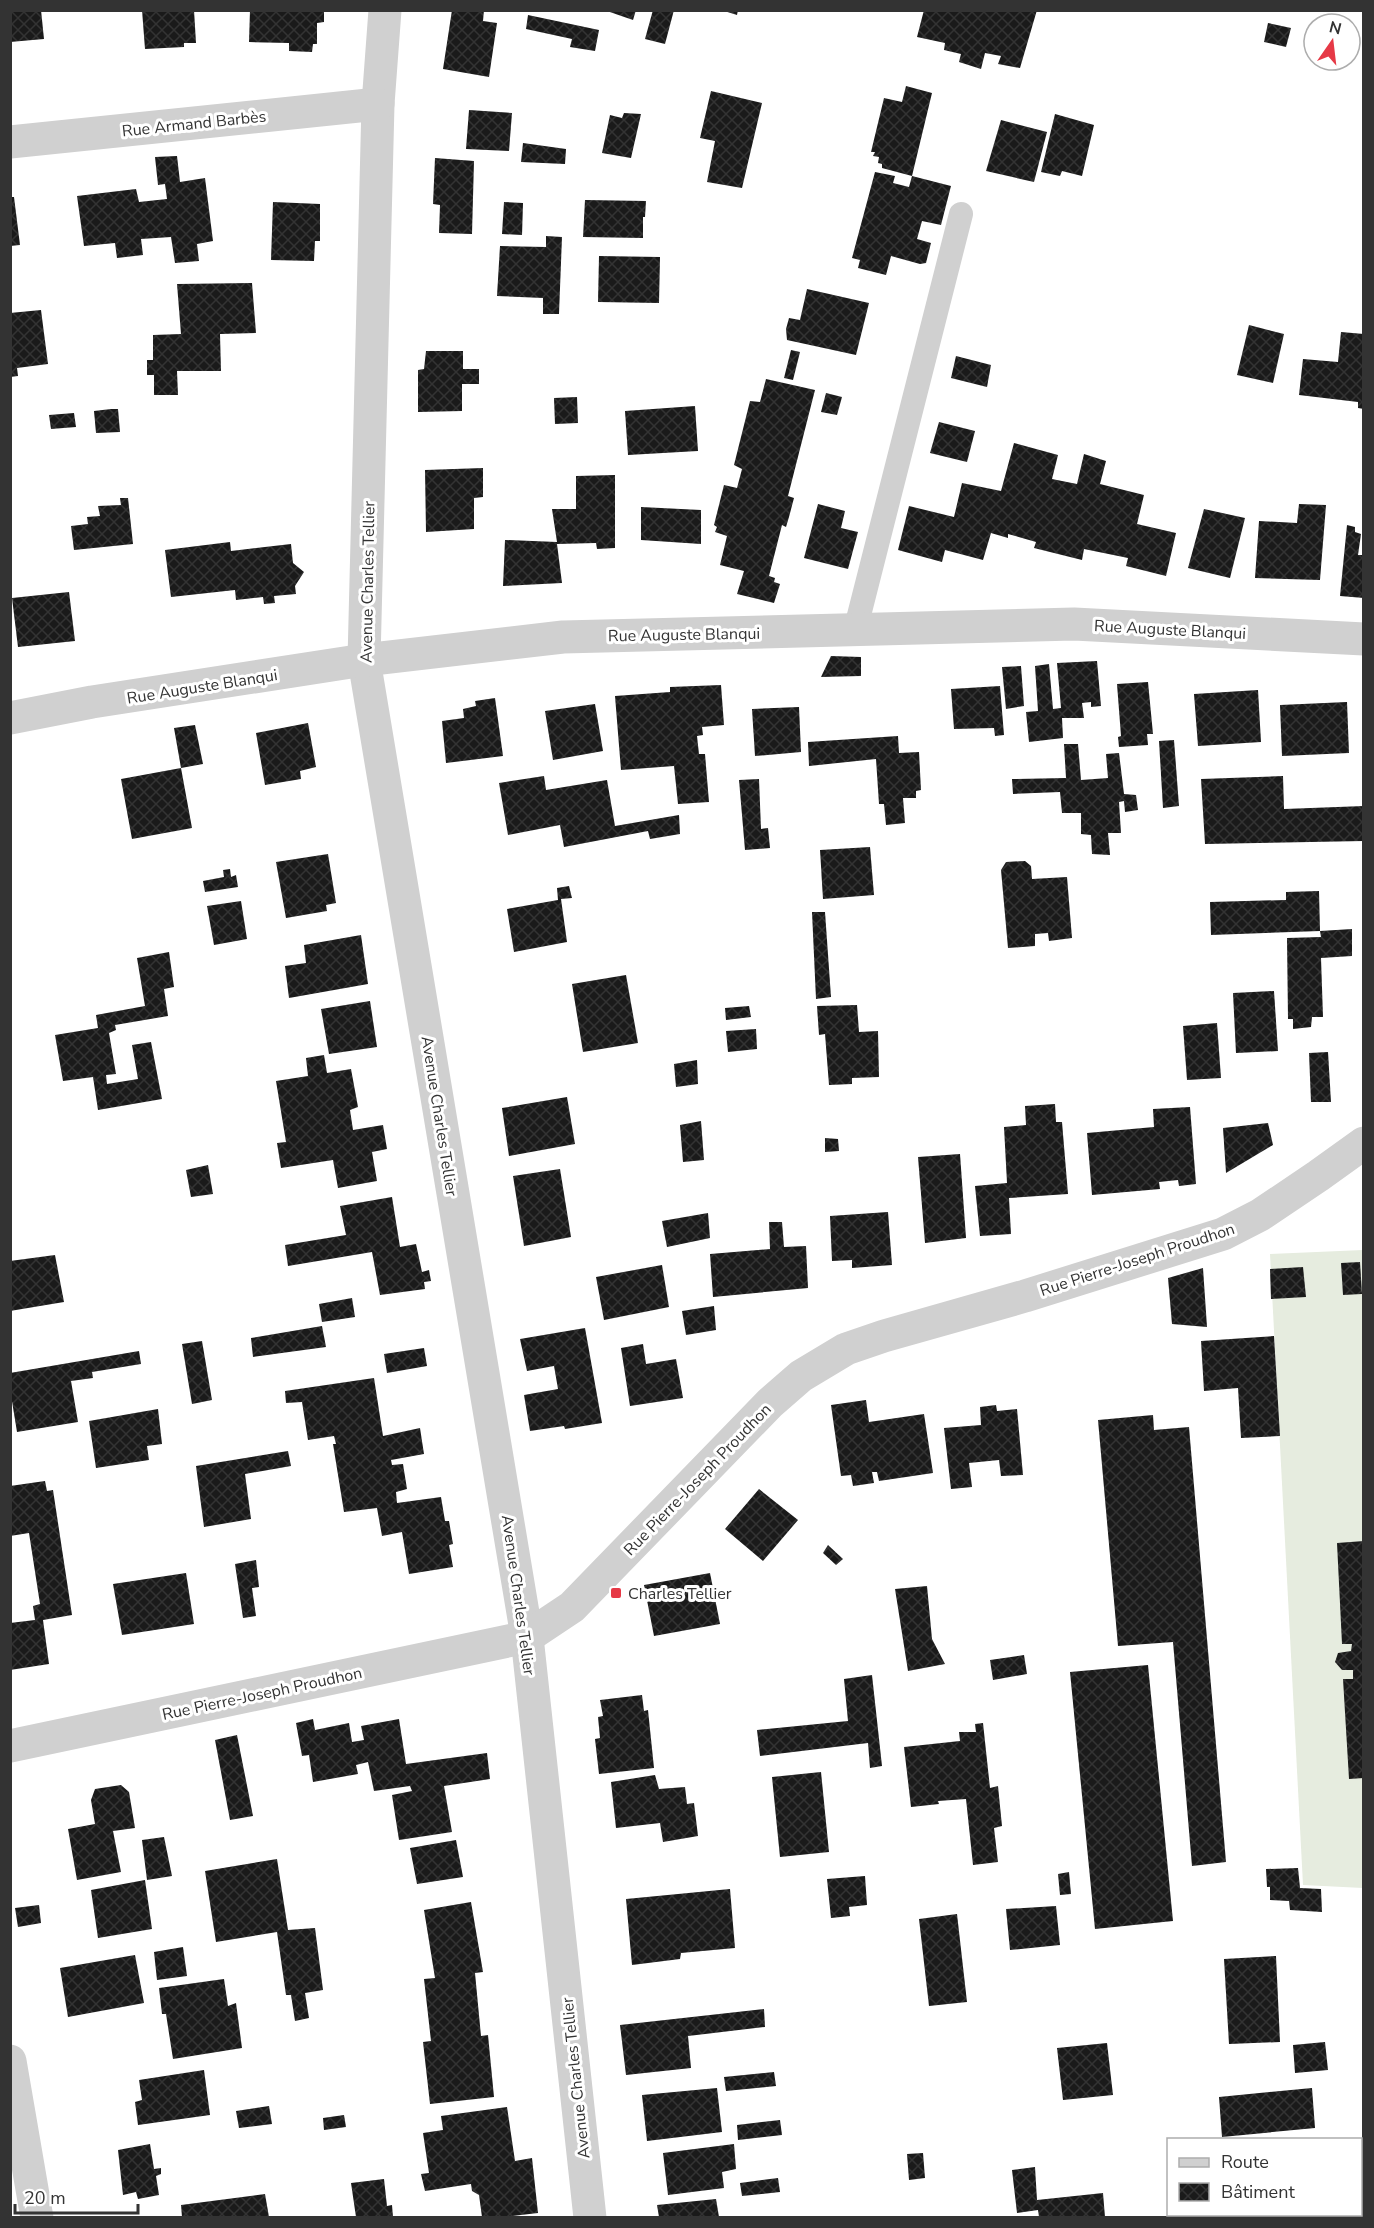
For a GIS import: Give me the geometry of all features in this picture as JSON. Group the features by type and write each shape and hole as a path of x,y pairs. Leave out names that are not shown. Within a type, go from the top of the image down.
{"street":[{"name":"Avenue Charles Tellier","path":"385,10 378,104 364,660 527,1637 590,2217"},
{"name":"Rue Armand Barbès","path":"10,142 378,104"},
{"name":"Rue Auguste Blanqui","path":"10,718 92,702 364,660 563,637 1074,624 1364,639"},
{"name":"Rue Pierre-Joseph Proudhon","path":"10,1746 527,1637 572,1607 770,1403 801,1376 846,1349 1223,1234 1260,1215 1364,1143"},
{"path":"10,2061 37,2217"}],"lane":[{"path":"855,631 961,214"}],"shaded area":[{"path":"1363,1250 1363,1888 1303,1885 1270,1254"}],"building":[{"path":"10,10 41,10 44,39 10,42"},
{"path":"142,10 194,10 196,43 184,43 184,47 145,49"},
{"path":"250,10 324,10 324,22 317,23 317,44 313,44 312,52 289,51 289,43 249,42"},
{"path":"452,10 484,10 483,21 497,23 489,77 443,69"},
{"path":"604,10 636,10 633,20"},
{"path":"653,10 674,10 665,44 645,39"},
{"path":"721,10 738,10 737,15"},
{"path":"924,10 1037,10 1020,68 998,64 1001,56 985,53 981,69 959,62 961,54 944,50 945,43 917,37"},
{"path":"528,15 599,30 595,51 570,47 572,39 526,29"},
{"path":"1268,23 1291,28 1286,47 1264,42"},
{"path":"906,86 932,93 912,176 882,168 882,164 878,163 879,157 873,156 875,152 871,152 884,98 902,102"},
{"path":"711,91 762,103 742,188 707,182 715,141 700,138"},
{"path":"469,110 512,113 509,151 466,149"},
{"path":"624,113 641,114 631,158 602,153 610,115 622,118"},
{"path":"1055,114 1094,125 1082,176 1062,171 1060,176 1041,172"},
{"path":"1001,120 1047,132 1034,182 986,171"},
{"path":"523,143 566,149 565,164 521,162"},
{"path":"177,156 180,182 205,178 213,241 197,244 199,261 175,263 171,237 141,239 143,255 117,258 115,243 84,246 77,196 136,189 139,202 167,199 165,184 158,185 155,157"},
{"path":"435,158 474,161 472,234 439,233 440,205 433,204"},
{"path":"875,172 895,176 893,183 909,187 912,176 951,186 941,225 922,221 917,239 931,243 926,263 920,264 891,256 886,275 858,268 860,260 852,258"},
{"path":"10,197 14,197 20,245 10,246"},
{"path":"585,200 646,201 643,238 583,237"},
{"path":"273,202 320,204 320,241 315,241 314,261 271,260"},
{"path":"504,202 523,203 522,235 502,234"},
{"path":"546,236 562,237 559,314 543,314 543,298 497,296 500,246 546,247"},
{"path":"599,256 660,257 659,303 598,302"},
{"path":"252,283 256,333 220,334 221,371 177,371 178,395 154,395 154,375 147,375 147,360 153,360 153,335 181,334 177,284"},
{"path":"807,289 869,303 856,355 787,340 786,329 789,318 800,320"},
{"path":"41,310 48,364 17,368 18,376 10,377 10,313"},
{"path":"1249,325 1284,334 1273,383 1237,375"},
{"path":"1341,332 1364,334 1364,409 1358,408 1358,402 1299,395 1303,359 1338,362"},
{"path":"791,350 800,352 793,380 784,378"},
{"path":"426,351 463,351 463,369 479,369 479,384 462,384 462,411 418,412 418,370 424,369"},
{"path":"956,356 991,365 987,387 951,378"},
{"path":"766,379 815,390 788,496 794,498 786,527 782,525 769,576 775,578 774,582 780,584 774,603 737,594 744,571 720,565 727,536 715,532 717,527 714,525 724,485 737,488 742,469 734,465 750,401 760,402"},
{"path":"826,393 842,397 837,415 821,412"},
{"path":"577,397 578,423 555,424 554,398"},
{"path":"695,406 698,451 628,455 625,411"},
{"path":"118,409 120,432 96,433 94,411"},
{"path":"74,413 76,427 51,429 49,415"},
{"path":"939,422 975,431 967,462 930,453"},
{"path":"1014,443 1058,455 1052,479 1077,484 1084,454 1106,461 1100,484 1144,495 1137,524 1176,533 1166,576 1126,566 1128,558 1084,549 1082,560 1034,548 1036,542 1008,534 1008,538 991,533 983,560 945,550 942,562 898,550 909,506 954,517 962,483 1001,491"},
{"path":"483,468 483,497 474,498 474,529 426,532 425,470"},
{"path":"615,475 615,548 597,549 596,543 557,544 562,583 503,586 505,540 557,542 552,509 576,509 576,476"},
{"path":"120,498 128,498 133,544 74,550 71,526 88,524 87,517 100,516 98,506 121,505"},
{"path":"818,504 845,511 841,528 858,532 848,569 804,558"},
{"path":"1299,504 1326,505 1320,580 1255,578 1259,521 1297,523"},
{"path":"641,507 701,510 701,544 641,540"},
{"path":"1204,509 1245,518 1230,578 1188,568"},
{"path":"1347,525 1355,527 1355,532 1361,534 1358,555 1364,555 1364,598 1340,596"},
{"path":"230,542 231,551 291,544 293,563 304,572 295,586 296,594 274,596 275,603 264,604 263,597 236,600 235,590 171,597 165,550"},
{"path":"69,592 75,641 18,647 12,598"},
{"path":"831,656 861,657 861,676 821,677"},
{"path":"1097,661 1101,706 1091,707 1091,702 1082,703 1084,718 1062,718 1063,738 1029,742 1026,712 1038,711 1035,666 1049,664 1053,709 1061,708 1057,663"},
{"path":"1021,666 1024,706 1006,709 1002,667"},
{"path":"1148,682 1153,734 1147,734 1148,745 1119,747 1118,737 1121,736 1117,684"},
{"path":"721,685 724,725 702,727 703,735 697,736 699,754 705,754 709,802 678,804 674,766 621,770 615,696 670,692 670,687"},
{"path":"1000,686 1004,735 995,736 994,728 954,729 951,689"},
{"path":"1258,690 1261,742 1198,746 1194,694"},
{"path":"495,698 503,756 446,763 442,721 464,718 463,709 476,706 475,701"},
{"path":"1347,702 1349,753 1282,756 1280,705"},
{"path":"595,704 603,751 553,760 545,711"},
{"path":"799,707 801,752 755,756 752,709"},
{"path":"308,723 316,767 300,771 301,779 265,785 256,733"},
{"path":"195,725 203,764 181,768 174,728"},
{"path":"898,736 899,753 919,752 921,790 916,791 916,798 903,798 905,823 886,825 884,804 879,804 876,759 809,766 808,742"},
{"path":"1174,740 1179,806 1163,808 1159,741"},
{"path":"1064,744 1078,744 1081,780 1108,778 1106,754 1119,753 1124,794 1136,795 1138,810 1125,812 1124,801 1119,802 1121,833 1108,833 1110,855 1092,854 1091,835 1081,834 1081,813 1062,813 1060,792 1013,794 1012,779 1066,778"},
{"path":"181,768 192,828 132,839 121,779"},
{"path":"544,776 546,790 607,780 615,826 679,815 680,834 650,839 648,831 564,847 560,825 508,835 499,783"},
{"path":"1283,776 1284,809 1364,806 1364,841 1205,844 1201,779"},
{"path":"759,779 761,829 768,828 770,848 745,850 739,780"},
{"path":"870,847 874,895 823,899 820,850"},
{"path":"328,854 336,903 326,905 327,911 286,918 276,862"},
{"path":"1025,861 1031,866 1032,879 1067,877 1072,938 1049,941 1048,933 1035,934 1035,946 1008,948 1001,870 1006,862"},
{"path":"230,869 231,877 236,875 238,887 205,892 203,881 224,877 223,870"},
{"path":"569,886 572,898 561,899 567,942 514,952 507,909 558,900 557,888"},
{"path":"1319,891 1320,931 1211,935 1210,902 1286,900 1286,892"},
{"path":"241,901 247,939 214,945 207,906"},
{"path":"812,912 825,912 831,997 816,999"},
{"path":"1352,929 1352,956 1321,958 1323,1017 1312,1017 1311,1027 1293,1029 1293,1019 1288,1019 1287,938 1321,937 1320,931"},
{"path":"361,935 368,984 289,998 285,966 306,963 304,945"},
{"path":"169,952 174,987 164,989 168,1016 115,1025 116,1030 109,1033 116,1074 106,1075 107,1084 138,1079 132,1045 151,1042 162,1099 98,1110 93,1077 63,1081 55,1035 98,1028 96,1015 145,1006 137,958"},
{"path":"626,975 638,1043 583,1052 572,984"},
{"path":"1274,991 1278,1051 1236,1053 1233,993"},
{"path":"370,1001 377,1047 329,1054 321,1009"},
{"path":"857,1005 859,1032 878,1031 879,1077 852,1078 852,1084 829,1085 825,1034 819,1035 817,1006"},
{"path":"749,1006 751,1017 726,1020 725,1008"},
{"path":"1217,1023 1221,1078 1187,1080 1183,1026"},
{"path":"756,1029 757,1049 728,1052 726,1031"},
{"path":"1328,1052 1331,1102 1311,1102 1309,1053"},
{"path":"324,1055 327,1073 351,1069 358,1107 350,1110 353,1130 383,1125 387,1149 372,1152 377,1181 338,1188 333,1160 281,1168 277,1143 286,1142 276,1081 308,1076 306,1058"},
{"path":"697,1060 698,1084 676,1087 674,1064"},
{"path":"567,1097 575,1144 509,1156 502,1108"},
{"path":"1055,1104 1056,1122 1062,1122 1068,1194 1009,1198 1011,1234 980,1236 975,1186 1007,1183 1004,1127 1026,1125 1025,1106"},
{"path":"1190,1107 1196,1184 1179,1186 1178,1180 1159,1182 1160,1189 1092,1195 1087,1133 1154,1127 1153,1109"},
{"path":"701,1121 704,1160 683,1162 680,1125"},
{"path":"1268,1123 1273,1145 1226,1173 1223,1128"},
{"path":"825,1138 838,1139 839,1151 825,1152"},
{"path":"960,1154 966,1238 925,1243 918,1157"},
{"path":"208,1165 213,1194 191,1197 186,1170"},
{"path":"560,1169 571,1237 524,1246 513,1176"},
{"path":"392,1197 400,1247 416,1244 422,1272 429,1270 431,1281 424,1282 425,1289 380,1295 372,1252 288,1266 285,1245 346,1235 340,1206"},
{"path":"888,1212 892,1265 852,1268 852,1260 832,1261 830,1216"},
{"path":"708,1213 710,1238 667,1247 662,1221"},
{"path":"769,1222 782,1222 784,1247 806,1246 808,1288 713,1297 710,1254 770,1249"},
{"path":"55,1255 64,1302 10,1311 10,1261"},
{"path":"1360,1262 1362,1294 1343,1295 1341,1263"},
{"path":"662,1265 669,1307 604,1320 596,1277"},
{"path":"1303,1267 1306,1297 1271,1299 1270,1269"},
{"path":"1203,1268 1207,1327 1172,1324 1168,1278"},
{"path":"352,1298 355,1317 322,1322 319,1304"},
{"path":"714,1306 716,1330 686,1335 682,1311"},
{"path":"322,1326 326,1347 253,1357 251,1338"},
{"path":"585,1328 602,1423 565,1429 564,1426 530,1431 524,1395 558,1389 554,1366 527,1371 520,1339"},
{"path":"1274,1336 1280,1436 1241,1438 1238,1388 1204,1391 1201,1341"},
{"path":"202,1341 212,1400 192,1404 182,1344"},
{"path":"643,1344 646,1364 676,1359 683,1398 630,1406 621,1348"},
{"path":"424,1348 427,1366 387,1373 384,1354"},
{"path":"139,1351 141,1364 92,1372 93,1378 71,1381 78,1422 17,1432 10,1389 10,1373"},
{"path":"374,1378 383,1436 420,1428 424,1454 391,1460 392,1465 403,1464 407,1489 396,1492 397,1503 441,1497 445,1521 449,1521 453,1544 449,1545 453,1567 409,1574 402,1532 382,1536 377,1508 344,1512 333,1444 336,1444 334,1436 308,1440 302,1402 286,1403 285,1391"},
{"path":"866,1400 869,1422 924,1414 933,1473 879,1481 877,1472 872,1472 874,1483 853,1486 851,1475 841,1476 831,1405"},
{"path":"996,1405 997,1411 1017,1409 1023,1475 1001,1476 999,1460 969,1463 972,1487 951,1489 944,1428 981,1425 980,1407"},
{"path":"158,1409 162,1444 147,1446 149,1460 96,1468 89,1421"},
{"path":"1153,1415 1154,1430 1189,1427 1226,1862 1192,1866 1173,1642 1118,1646 1098,1420"},
{"path":"288,1451 291,1466 245,1474 251,1519 204,1527 196,1466"},
{"path":"45,1481 47,1491 53,1490 72,1615 43,1620 49,1664 10,1670 10,1623 35,1620 33,1606 40,1604 29,1533 10,1536 10,1486"},
{"path":"759,1489 798,1520 763,1561 725,1529"},
{"path":"1364,1541 1364,1778 1349,1779 1343,1679 1353,1679 1353,1670 1342,1670 1335,1662 1338,1653 1351,1651 1352,1644 1342,1644 1337,1543"},
{"path":"828,1545 843,1559 836,1565 823,1553"},
{"path":"256,1560 259,1587 252,1588 256,1616 243,1618 235,1564"},
{"path":"186,1573 194,1624 122,1635 113,1584"},
{"path":"710,1573 720,1624 654,1636 644,1585"},
{"path":"927,1586 932,1639 945,1664 908,1671 895,1589"},
{"path":"1024,1655 1027,1674 993,1680 990,1660"},
{"path":"1148,1665 1173,1921 1095,1929 1070,1672"},
{"path":"872,1675 882,1766 870,1768 868,1743 760,1756 757,1730 848,1721 844,1679"},
{"path":"642,1695 644,1711 648,1710 654,1768 599,1774 595,1739 600,1738 598,1717 603,1716 600,1700"},
{"path":"313,1719 315,1730 349,1723 352,1742 364,1740 361,1726 399,1719 406,1764 487,1753 490,1779 444,1786 452,1832 399,1840 392,1795 412,1791 410,1786 374,1791 368,1762 356,1765 358,1774 313,1782 309,1755 302,1756 296,1723"},
{"path":"983,1723 990,1788 998,1786 1002,1826 994,1828 998,1862 973,1865 966,1799 938,1801 939,1804 911,1807 904,1747 960,1741 959,1732 976,1732 975,1724"},
{"path":"237,1735 253,1816 230,1820 215,1740"},
{"path":"821,1772 829,1852 780,1857 772,1777"},
{"path":"655,1775 659,1789 685,1787 687,1804 694,1803 698,1836 663,1842 660,1823 616,1828 611,1782"},
{"path":"121,1785 129,1792 135,1828 113,1831 121,1872 77,1880 68,1829 95,1824 91,1800 95,1789"},
{"path":"164,1837 172,1876 147,1880 142,1840"},
{"path":"456,1840 463,1877 417,1884 410,1848"},
{"path":"277,1859 288,1930 315,1928 323,1990 305,1993 309,2018 295,2021 291,1995 286,1995 277,1932 216,1942 205,1871"},
{"path":"1298,1868 1300,1888 1321,1889 1322,1912 1290,1910 1289,1901 1270,1900 1266,1869"},
{"path":"1069,1872 1071,1894 1060,1895 1058,1874"},
{"path":"865,1876 867,1905 849,1907 850,1916 831,1918 827,1879"},
{"path":"145,1880 152,1929 98,1938 91,1890"},
{"path":"730,1889 735,1948 681,1953 680,1959 632,1965 626,1899"},
{"path":"471,1902 483,1972 475,1973 481,2036 488,2035 494,2097 430,2104 423,2042 431,2041 424,1979 435,1978 424,1910"},
{"path":"39,1905 41,1923 18,1927 15,1908"},
{"path":"1056,1906 1060,1945 1010,1950 1006,1909"},
{"path":"957,1914 967,2002 929,2006 919,1919"},
{"path":"183,1947 187,1976 157,1980 154,1952"},
{"path":"135,1955 144,2003 68,2017 60,1968"},
{"path":"1276,1956 1280,2042 1229,2044 1224,1959"},
{"path":"224,1979 228,2006 236,2003 242,2048 173,2059 166,2014 162,2014 159,1988"},
{"path":"764,2009 765,2027 688,2036 691,2068 626,2075 620,2025"},
{"path":"1325,2042 1328,2070 1295,2073 1293,2045"},
{"path":"1107,2043 1113,2095 1063,2100 1057,2048"},
{"path":"204,2070 210,2115 138,2125 135,2102 142,2100 139,2080"},
{"path":"774,2072 776,2086 726,2091 724,2077"},
{"path":"717,2088 722,2132 647,2141 642,2095"},
{"path":"1312,2088 1315,2128 1222,2137 1219,2097"},
{"path":"269,2106 272,2124 239,2128 236,2111"},
{"path":"507,2107 515,2161 532,2158 538,2213 482,2217 479,2195 472,2191 471,2184 425,2191 421,2174 429,2173 423,2133 443,2130 441,2116"},
{"path":"344,2115 346,2127 324,2130 323,2118"},
{"path":"780,2120 782,2135 738,2140 737,2125"},
{"path":"150,2144 154,2169 161,2168 161,2174 156,2176 159,2195 138,2199 136,2192 123,2195 118,2150"},
{"path":"734,2144 736,2169 722,2172 724,2188 668,2195 663,2153"},
{"path":"923,2153 925,2178 909,2180 907,2154"},
{"path":"1362,2154 1364,2154 1364,2186 1362,2186"},
{"path":"1035,2167 1037,2200 1103,2193 1105,2217 1039,2217 1038,2210 1017,2213 1012,2170"},
{"path":"778,2178 780,2192 742,2196 740,2183"},
{"path":"384,2179 387,2206 392,2205 393,2217 356,2217 351,2183"},
{"path":"265,2194 269,2217 182,2217 181,2205"},
{"path":"716,2199 719,2217 659,2217 657,2205"}],"place":[{"name":"Charles Tellier","path":"616,1593"}]}
